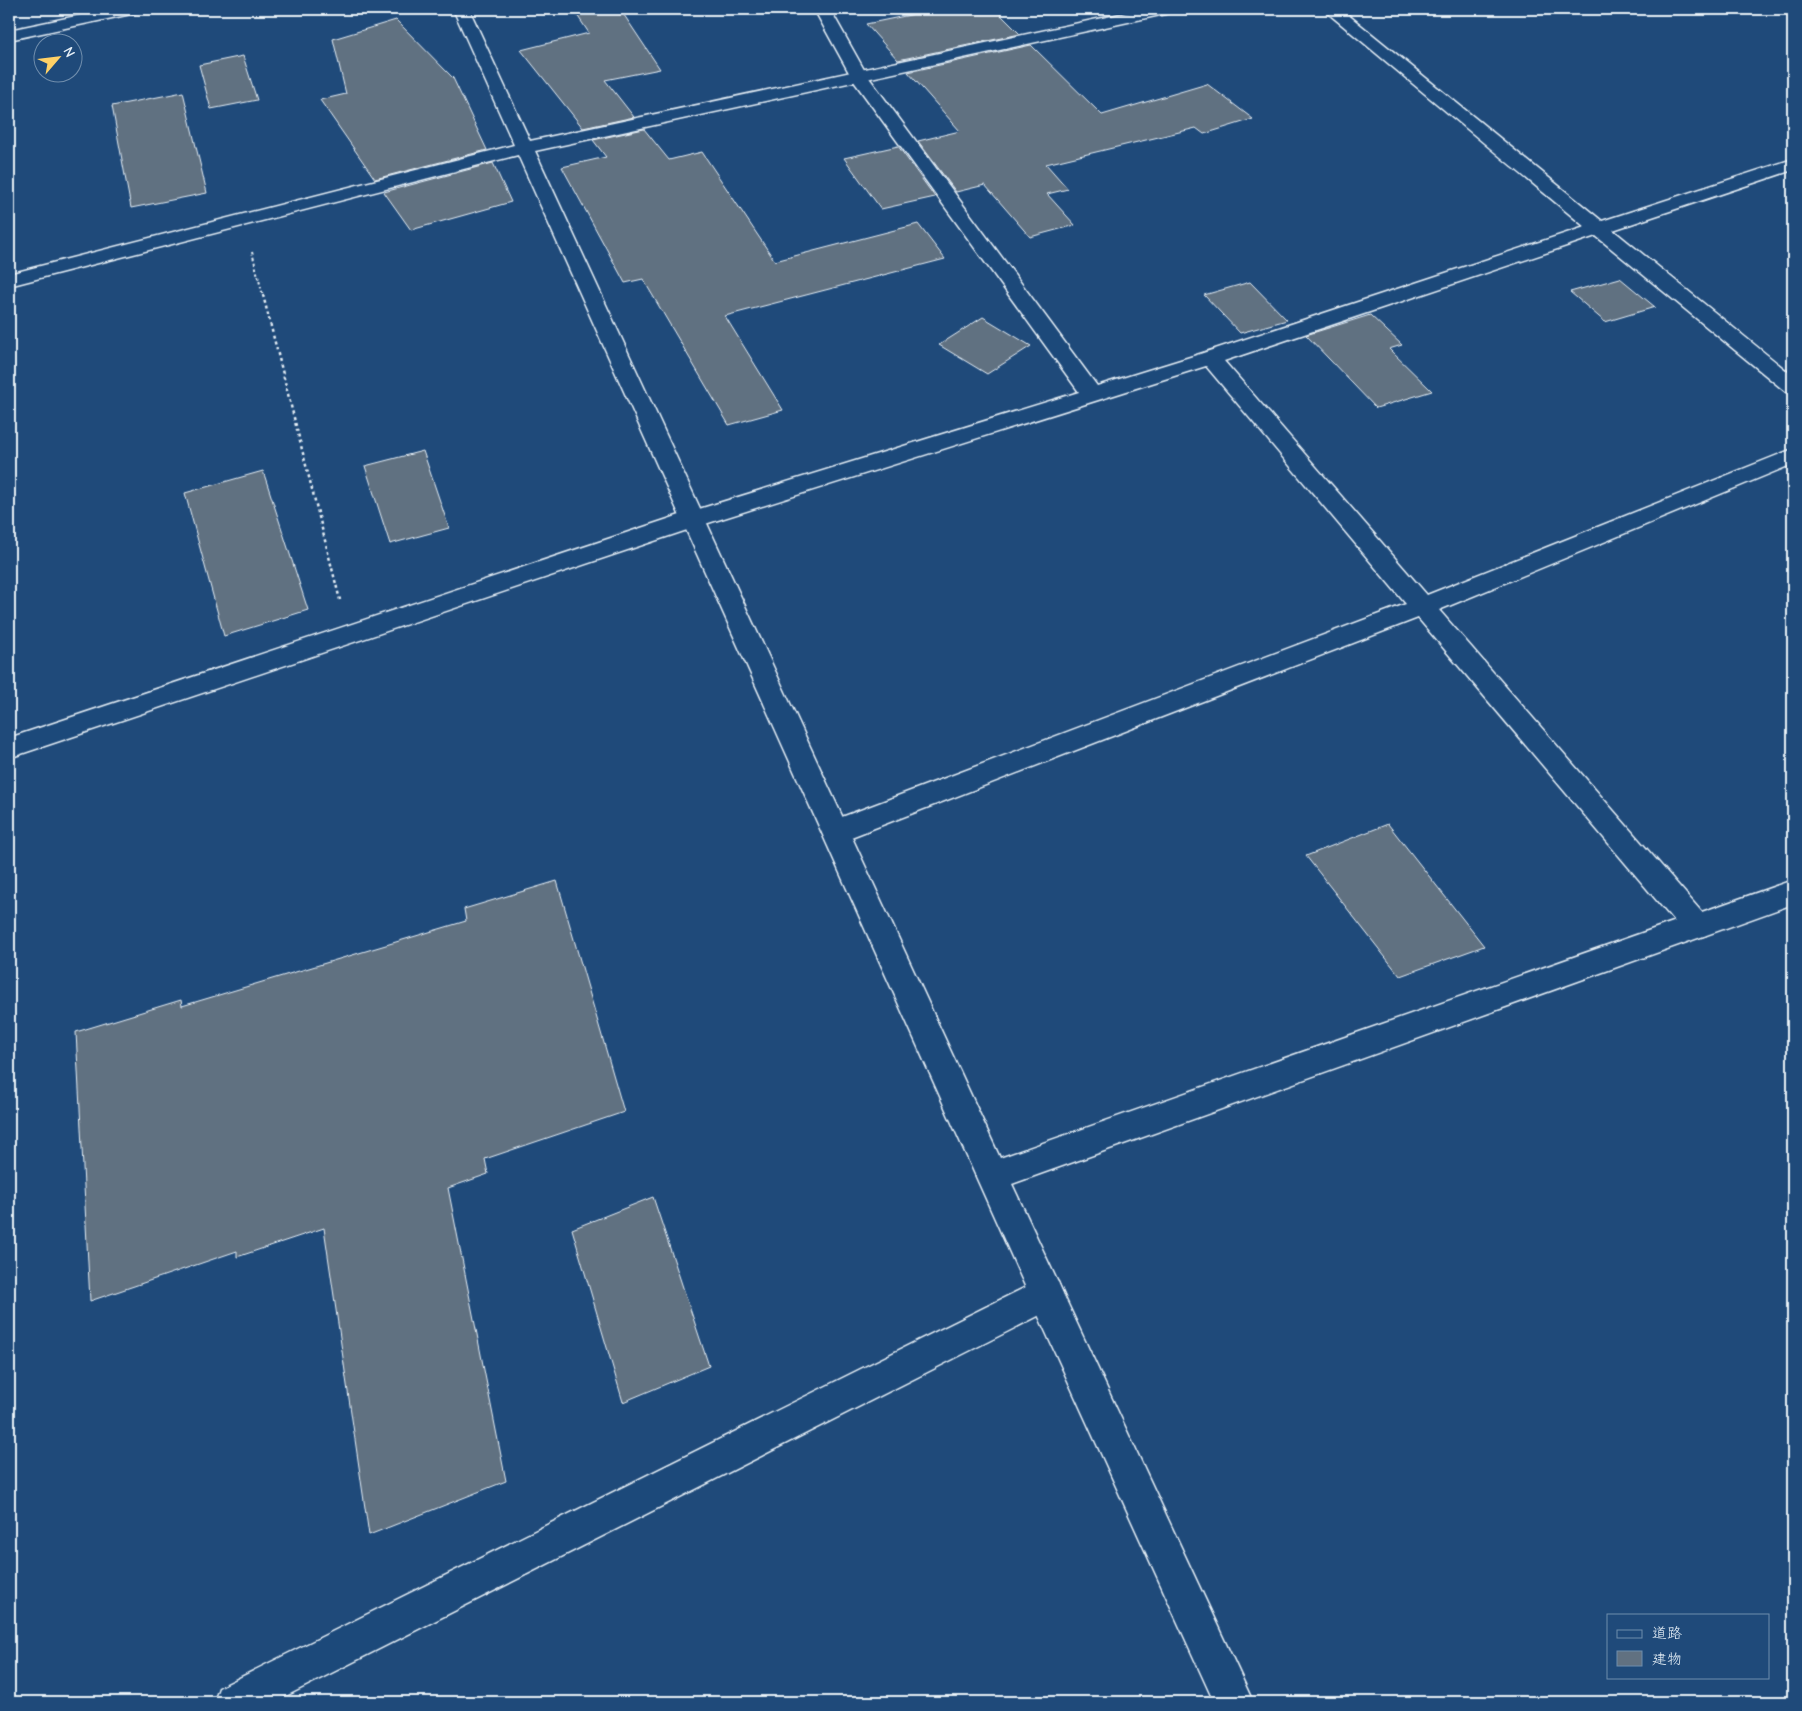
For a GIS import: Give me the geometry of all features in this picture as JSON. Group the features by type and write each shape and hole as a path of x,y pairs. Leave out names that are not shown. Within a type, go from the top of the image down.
{"street":[{"path":"9,35 131,9"},
{"path":"461,9 992,1176 1234,1702"},
{"path":"822,9 859,76 1092,394"},
{"path":"9,280 525,148 1165,9"},
{"path":"1331,9 1793,387"},
{"path":"9,748 694,519 1210,358 1793,164"},
{"path":"1210,358 1696,926"},
{"path":"836,831 1422,607 1793,456"},
{"path":"992,1176 1793,892"},
{"path":"233,1702 1046,1294"}],"path":[{"path":"244,220 349,635"}],"building":[{"path":"573,9 620,9 660,69 605,80 634,117 583,128 521,50 589,33"},
{"path":"939,9 995,9 1020,34 898,60 866,24"},
{"path":"396,20 453,78 487,150 375,179 320,100 346,94 333,39"},
{"path":"1031,45 1102,115 1207,84 1253,119 1204,134 1196,128 1046,164 1068,189 1047,194 1075,225 1030,237 985,185 956,192 918,141 960,131 908,72"},
{"path":"243,56 257,100 211,109 199,65"},
{"path":"183,92 207,193 131,208 112,106"},
{"path":"644,129 669,160 702,152 775,261 918,224 945,259 725,316 783,410 729,425 643,279 625,283 562,167 606,157 593,140"},
{"path":"898,146 935,197 881,209 844,158"},
{"path":"493,163 511,202 411,230 384,192"},
{"path":"1620,278 1655,307 1605,322 1570,292"},
{"path":"1250,282 1287,320 1240,333 1204,295"},
{"path":"1370,315 1402,345 1389,349 1432,391 1376,408 1306,335"},
{"path":"983,317 1031,346 987,374 939,345"},
{"path":"423,451 449,528 390,544 365,466"},
{"path":"263,471 308,610 224,636 185,493"},
{"path":"1388,824 1484,946 1400,976 1306,856"},
{"path":"557,881 624,1112 485,1159 488,1174 448,1188 506,1481 369,1535 324,1228 237,1257 237,1251 90,1301 76,1032 181,1000 182,1006 466,921 464,909"},
{"path":"653,1197 709,1366 623,1402 572,1229"}]}
